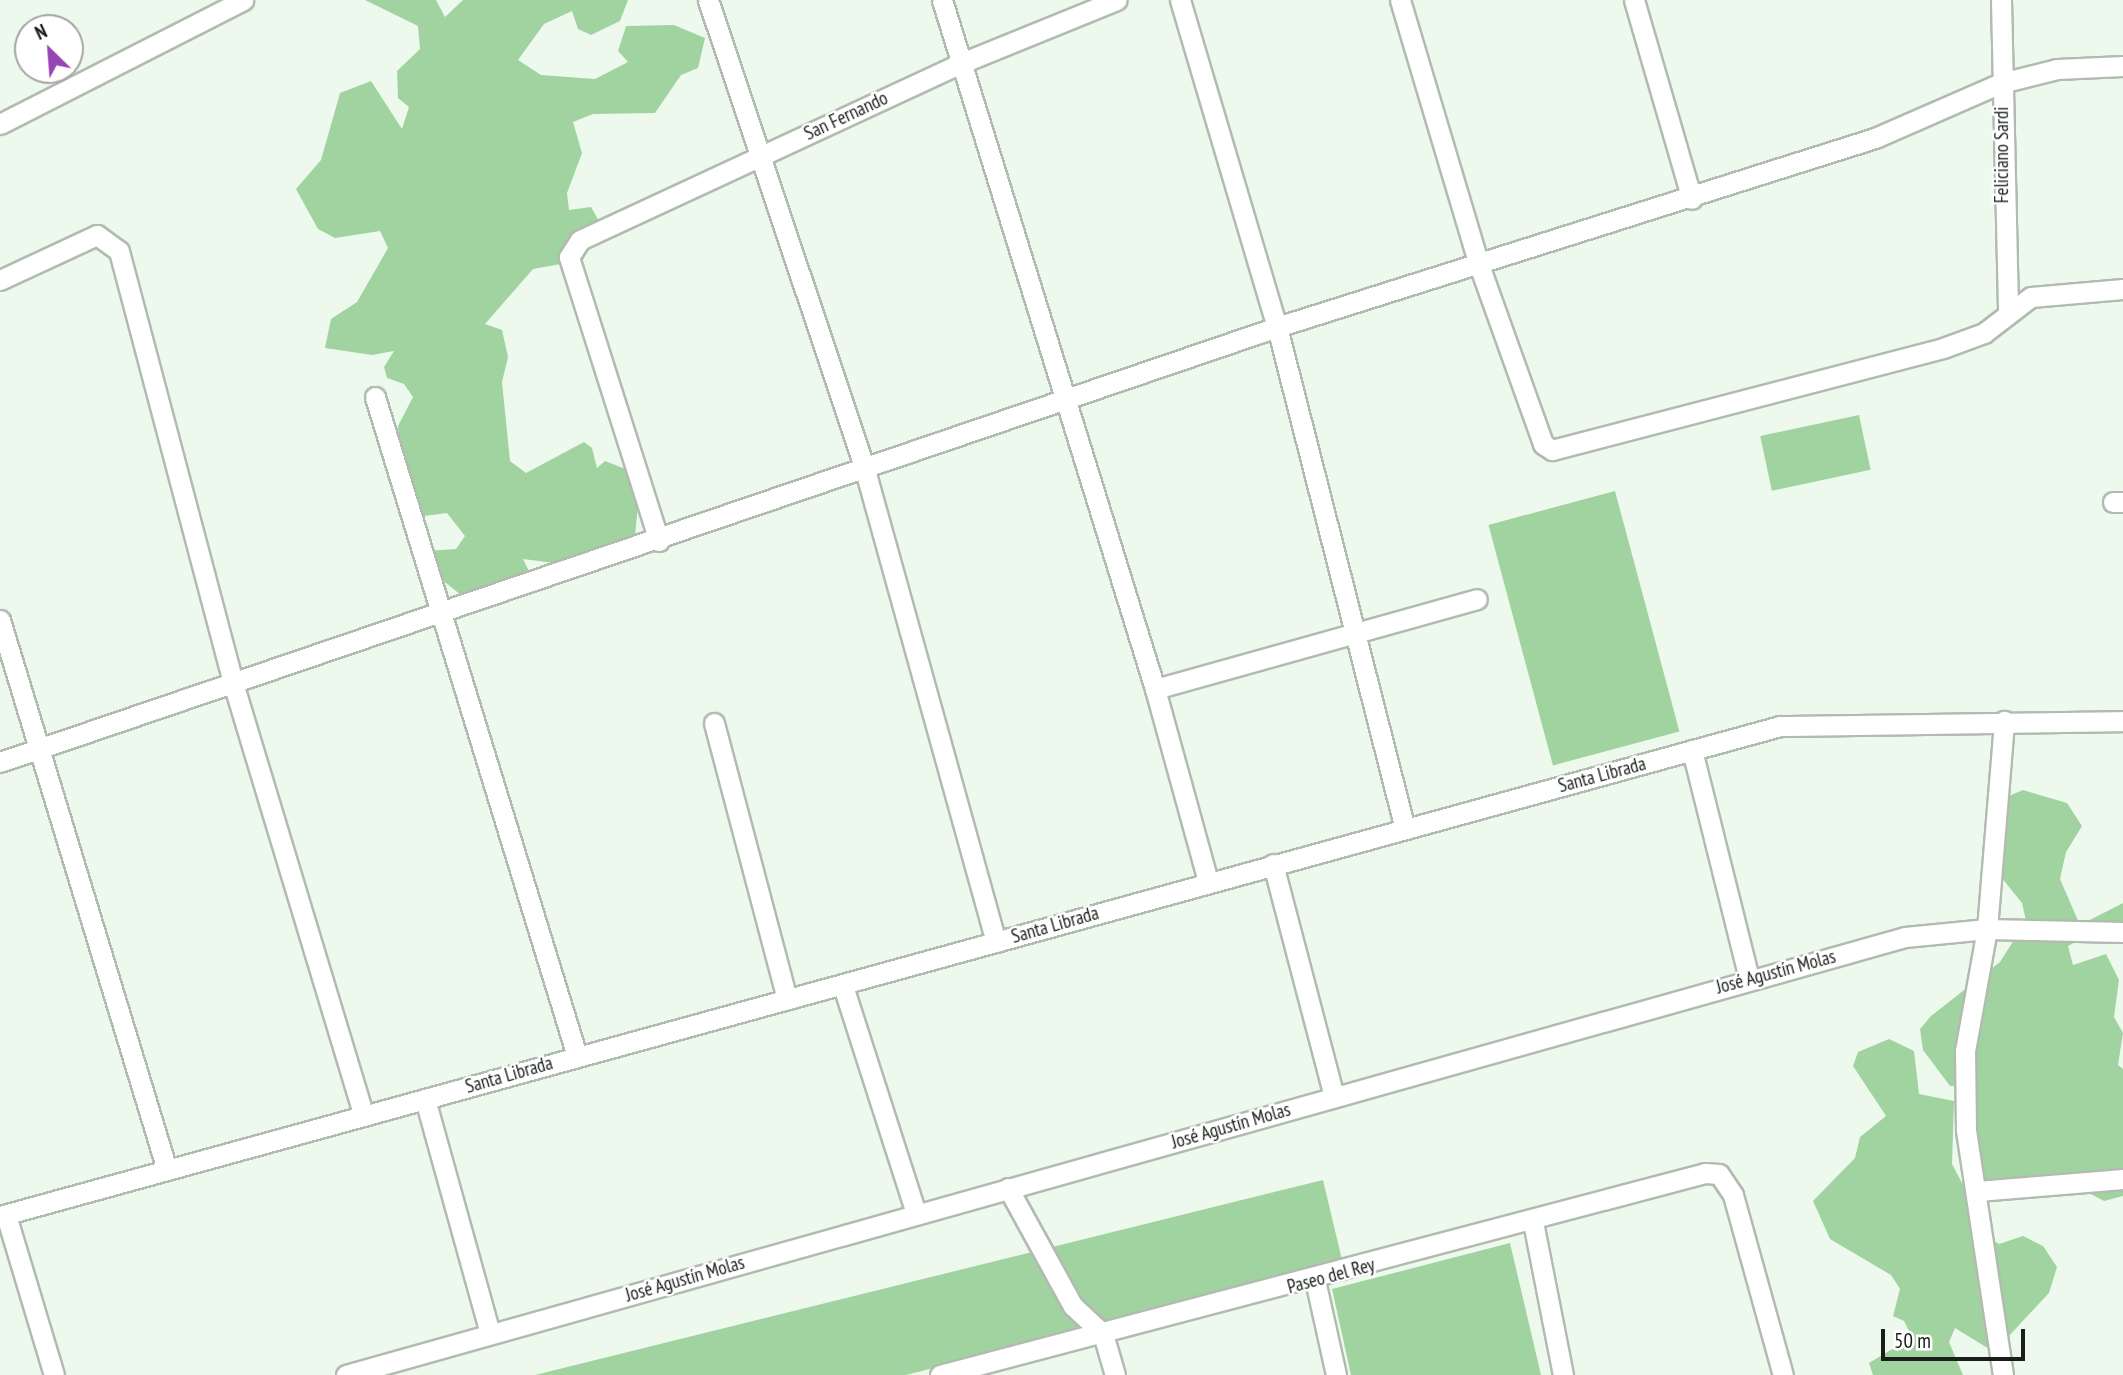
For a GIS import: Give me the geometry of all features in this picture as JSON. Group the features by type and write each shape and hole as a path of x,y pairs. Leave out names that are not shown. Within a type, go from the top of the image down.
{"street":[{"path":"0,124 243,0"},
{"path":"708,0 865,470 996,942"},
{"path":"942,0 959,64 1155,689 1208,881"},
{"name":"San Fernando","path":"659,541 569,257 580,240 959,64 1117,0"},
{"path":"1180,0 1277,327 1405,829"},
{"path":"1400,0 1478,262 1543,444 1552,450 1944,348 1984,332 2008,309 2031,296 2123,289"},
{"path":"1634,0 1692,199"},
{"name":"Feliciano Sardi","path":"2001,0 2008,309"},
{"path":"0,762 234,686 1277,327 1478,262 1692,199 1875,138 2001,83 2057,69 2123,66"},
{"path":"0,280 96,235 119,251 234,686 364,1116"},
{"path":"375,397 444,613 577,1056"},
{"path":"1155,689 1357,636 1477,599"},
{"path":"0,620 167,1170"},
{"path":"2003,1375 1978,1191 1966,1130 1965,1051 1987,929 2004,721"},
{"name":"Santa Librada","path":"3,1216 577,1056 843,986 1208,881 1780,726 2123,721"},
{"path":"714,723 787,1000"},
{"path":"1692,750 1749,979"},
{"path":"1273,864 1334,1097"},
{"name":"José Agustín Molas","path":"346,1375 1905,937 1987,929 2123,932"},
{"path":"843,986 916,1214"},
{"path":"425,1099 490,1334"},
{"name":"Paseo del Rey","path":"940,1375 1719,1174 1733,1195 1783,1375"},
{"path":"1978,1191 2123,1179"},
{"path":"1008,1188 1073,1306 1104,1334 1115,1375"},
{"path":"3,1216 54,1375"},
{"path":"1532,1222 1563,1375"},
{"path":"1315,1280 1336,1375"}],"green space":[{"path":"365,0 436,0 445,17 463,0 628,0 620,21 591,35 578,29 572,11 544,24 518,60 541,75 595,79 628,62 618,51 626,26 674,25 705,38 698,68 681,75 655,113 593,114 573,122 582,153 567,193 569,210 591,207 599,221 583,260 533,269 485,324 502,330 508,357 502,382 510,461 526,473 584,442 592,448 597,468 605,461 641,475 635,536 570,565 523,559 530,573 461,595 431,571 428,551 456,549 465,536 447,513 424,516 400,450 398,426 413,397 404,384 387,378 384,367 394,351 372,355 325,348 331,319 357,302 388,248 380,231 335,238 318,229 296,189 321,160 340,93 371,81 402,129 409,107 398,98 397,71 420,49 418,26"},
{"path":"1859,415 1871,470 1772,491 1760,436"},
{"path":"1615,491 1679,732 1553,765 1488,525"},
{"path":"2023,790 2067,803 2082,826 2066,852 2060,879 2080,925 2123,903 2123,940 2090,934 2068,946 2073,965 2106,954 2119,980 2114,1017 2123,1033 2118,1065 2123,1069 2123,1196 2104,1201 2083,1190 1981,1183 1962,1086 1950,1086 1923,1050 1920,1029 1931,1016 2000,962 2026,921 2022,903 1993,867 2004,798"},
{"path":"1889,1039 1914,1051 1919,1094 1954,1101 1952,1164 1992,1240 1999,1244 2023,1236 2043,1246 2057,1267 2049,1293 1994,1352 1955,1328 1949,1342 1963,1375 1873,1375 1869,1363 1912,1337 1904,1321 1893,1316 1900,1289 1891,1275 1830,1239 1813,1201 1855,1158 1860,1137 1886,1116 1853,1066 1858,1052"},
{"path":"1323,1180 1343,1264 906,1375 535,1375"},
{"path":"1510,1243 1541,1375 1351,1375 1332,1289"}]}
